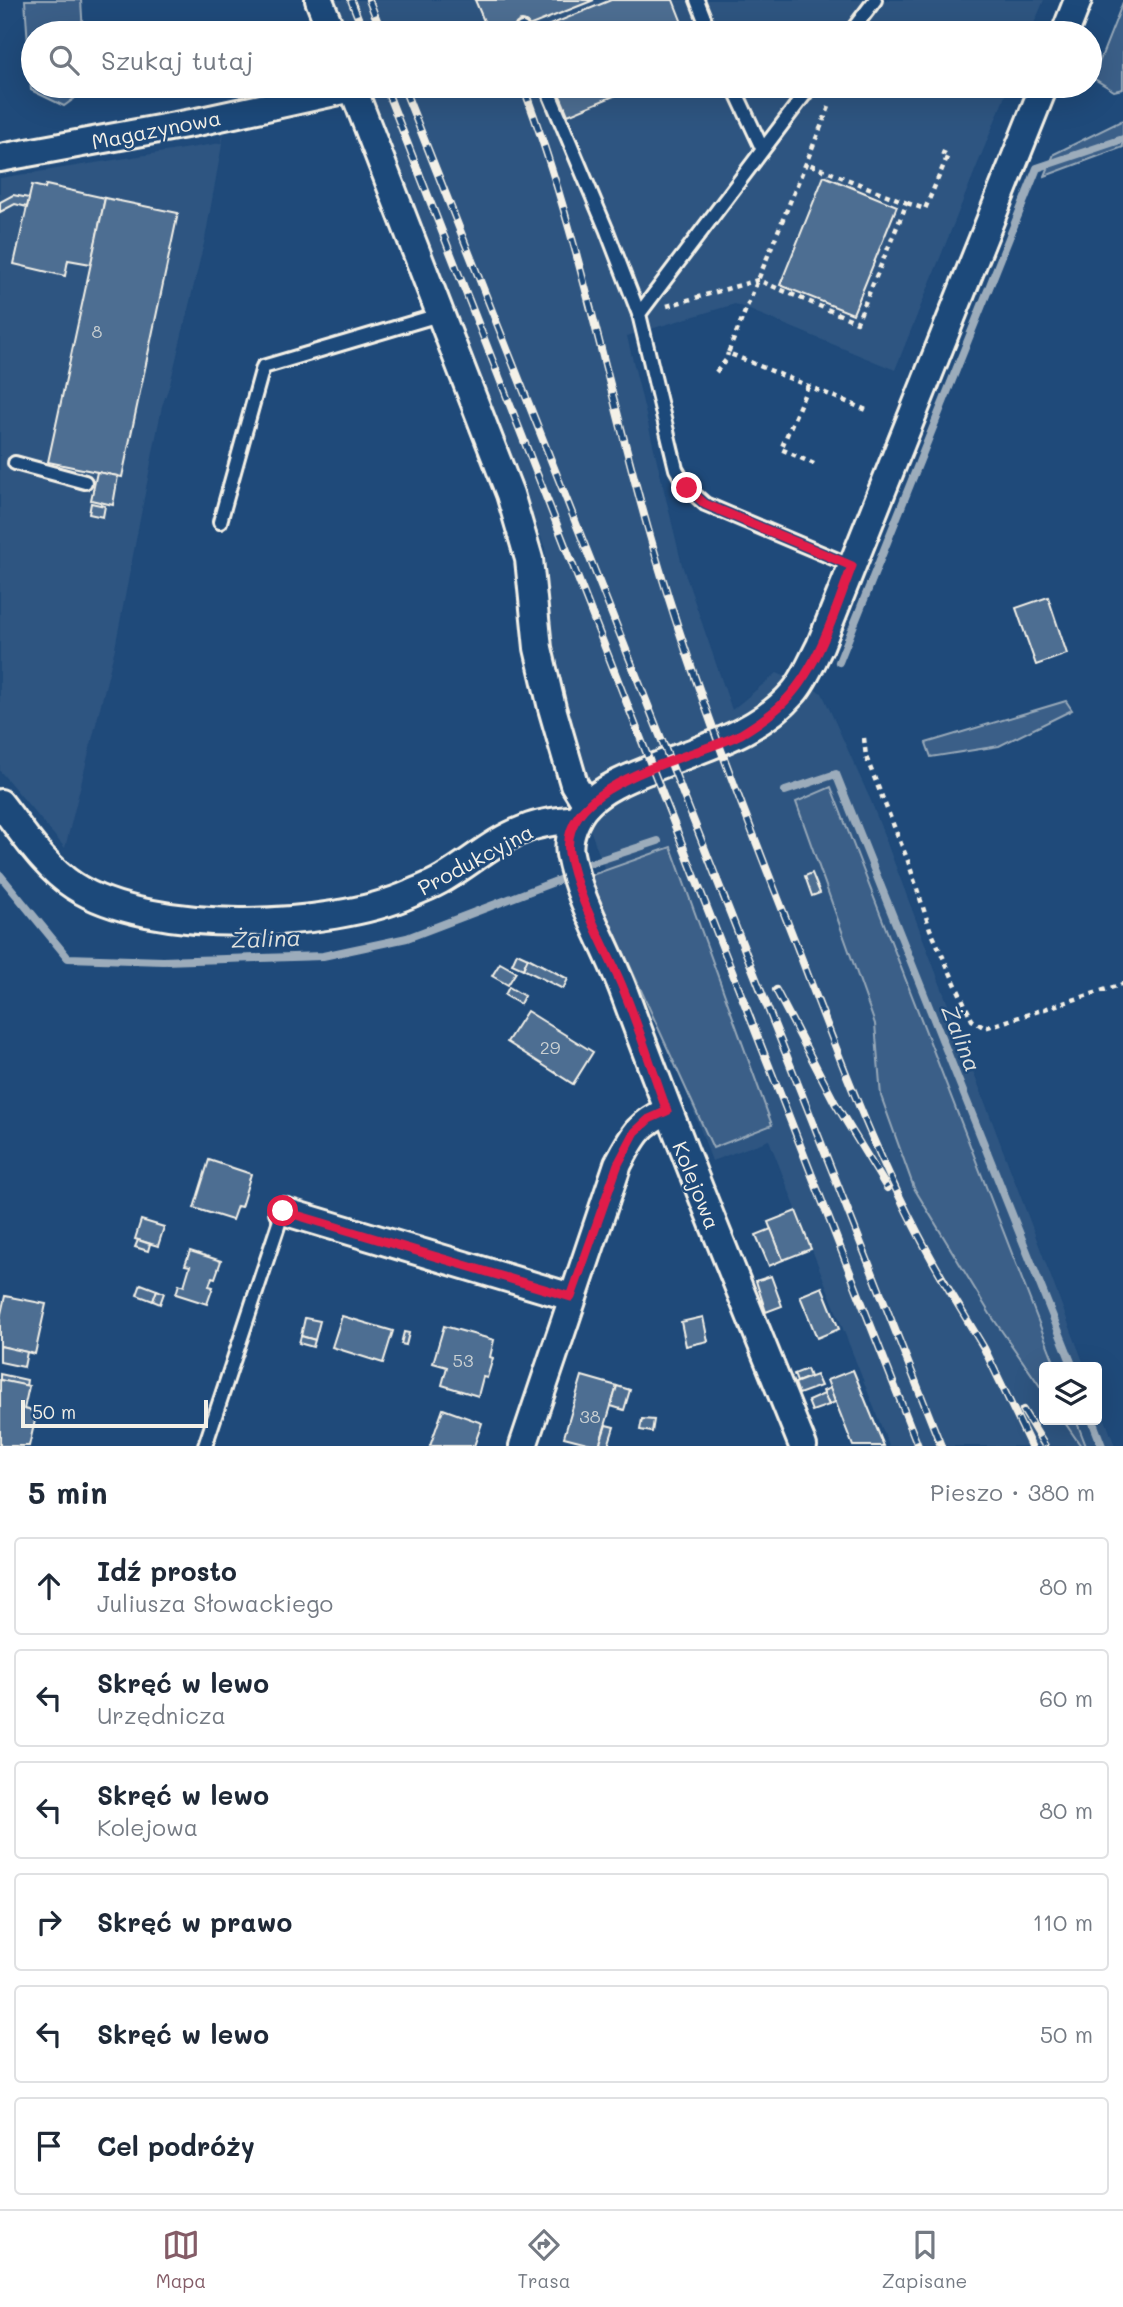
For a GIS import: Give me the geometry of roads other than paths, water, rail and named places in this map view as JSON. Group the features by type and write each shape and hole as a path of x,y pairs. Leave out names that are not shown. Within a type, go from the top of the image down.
{"street":[{"path":"319,0 327,21"},
{"path":"1070,21 1078,0"},
{"name":"Magazynowa","path":"0,158 197,122 304,98"},
{"path":"357,98 510,494 528,559 538,648 582,812 601,793 628,779 740,734 779,707 795,690 820,646 1039,98"},
{"name":"Produkcyjna","path":"0,803 36,849 74,886 117,906 149,916 235,923 294,919 374,906 407,896 444,879 497,842 526,828 582,812"},
{"name":"Kolejowa","path":"582,812 571,836 569,851 577,880 803,1446"},
{"path":"523,1446 618,1164 635,1132 649,1119 667,1111"},
{"path":"283,1211 571,1297"}],"lane":[{"path":"697,0 705,21"},
{"path":"859,21 875,0"},
{"path":"552,98 639,314 676,469 687,488 705,504 852,566"},
{"path":"739,98 762,148"},
{"path":"639,314 802,98"},
{"path":"220,523 263,367 442,314"},
{"path":"15,463 85,482"},
{"path":"205,1446 283,1211"}],"waterway":[{"path":"839,662 1037,168 1123,139"},
{"name":"Żalina","path":"785,791 836,774 1071,1362"},
{"name":"Żalina","path":"591,863 658,841"},
{"name":"Żalina","path":"0,875 68,958 163,961 323,956 407,938 559,880"},
{"name":"Żalina","path":"1094,1425 1102,1446"}],"railway":[{"path":"351,0 359,21"},
{"path":"369,0 377,21"},
{"path":"390,98 918,1446"},
{"path":"408,98 941,1446"},
{"path":"527,98 575,250 663,581 697,684 754,838 863,1115 902,1201 946,1284"},
{"path":"776,990 835,1103 887,1188"},
{"path":"942,1278 984,1348 1031,1446"},
{"path":"1023,1410 1045,1446"}]}
